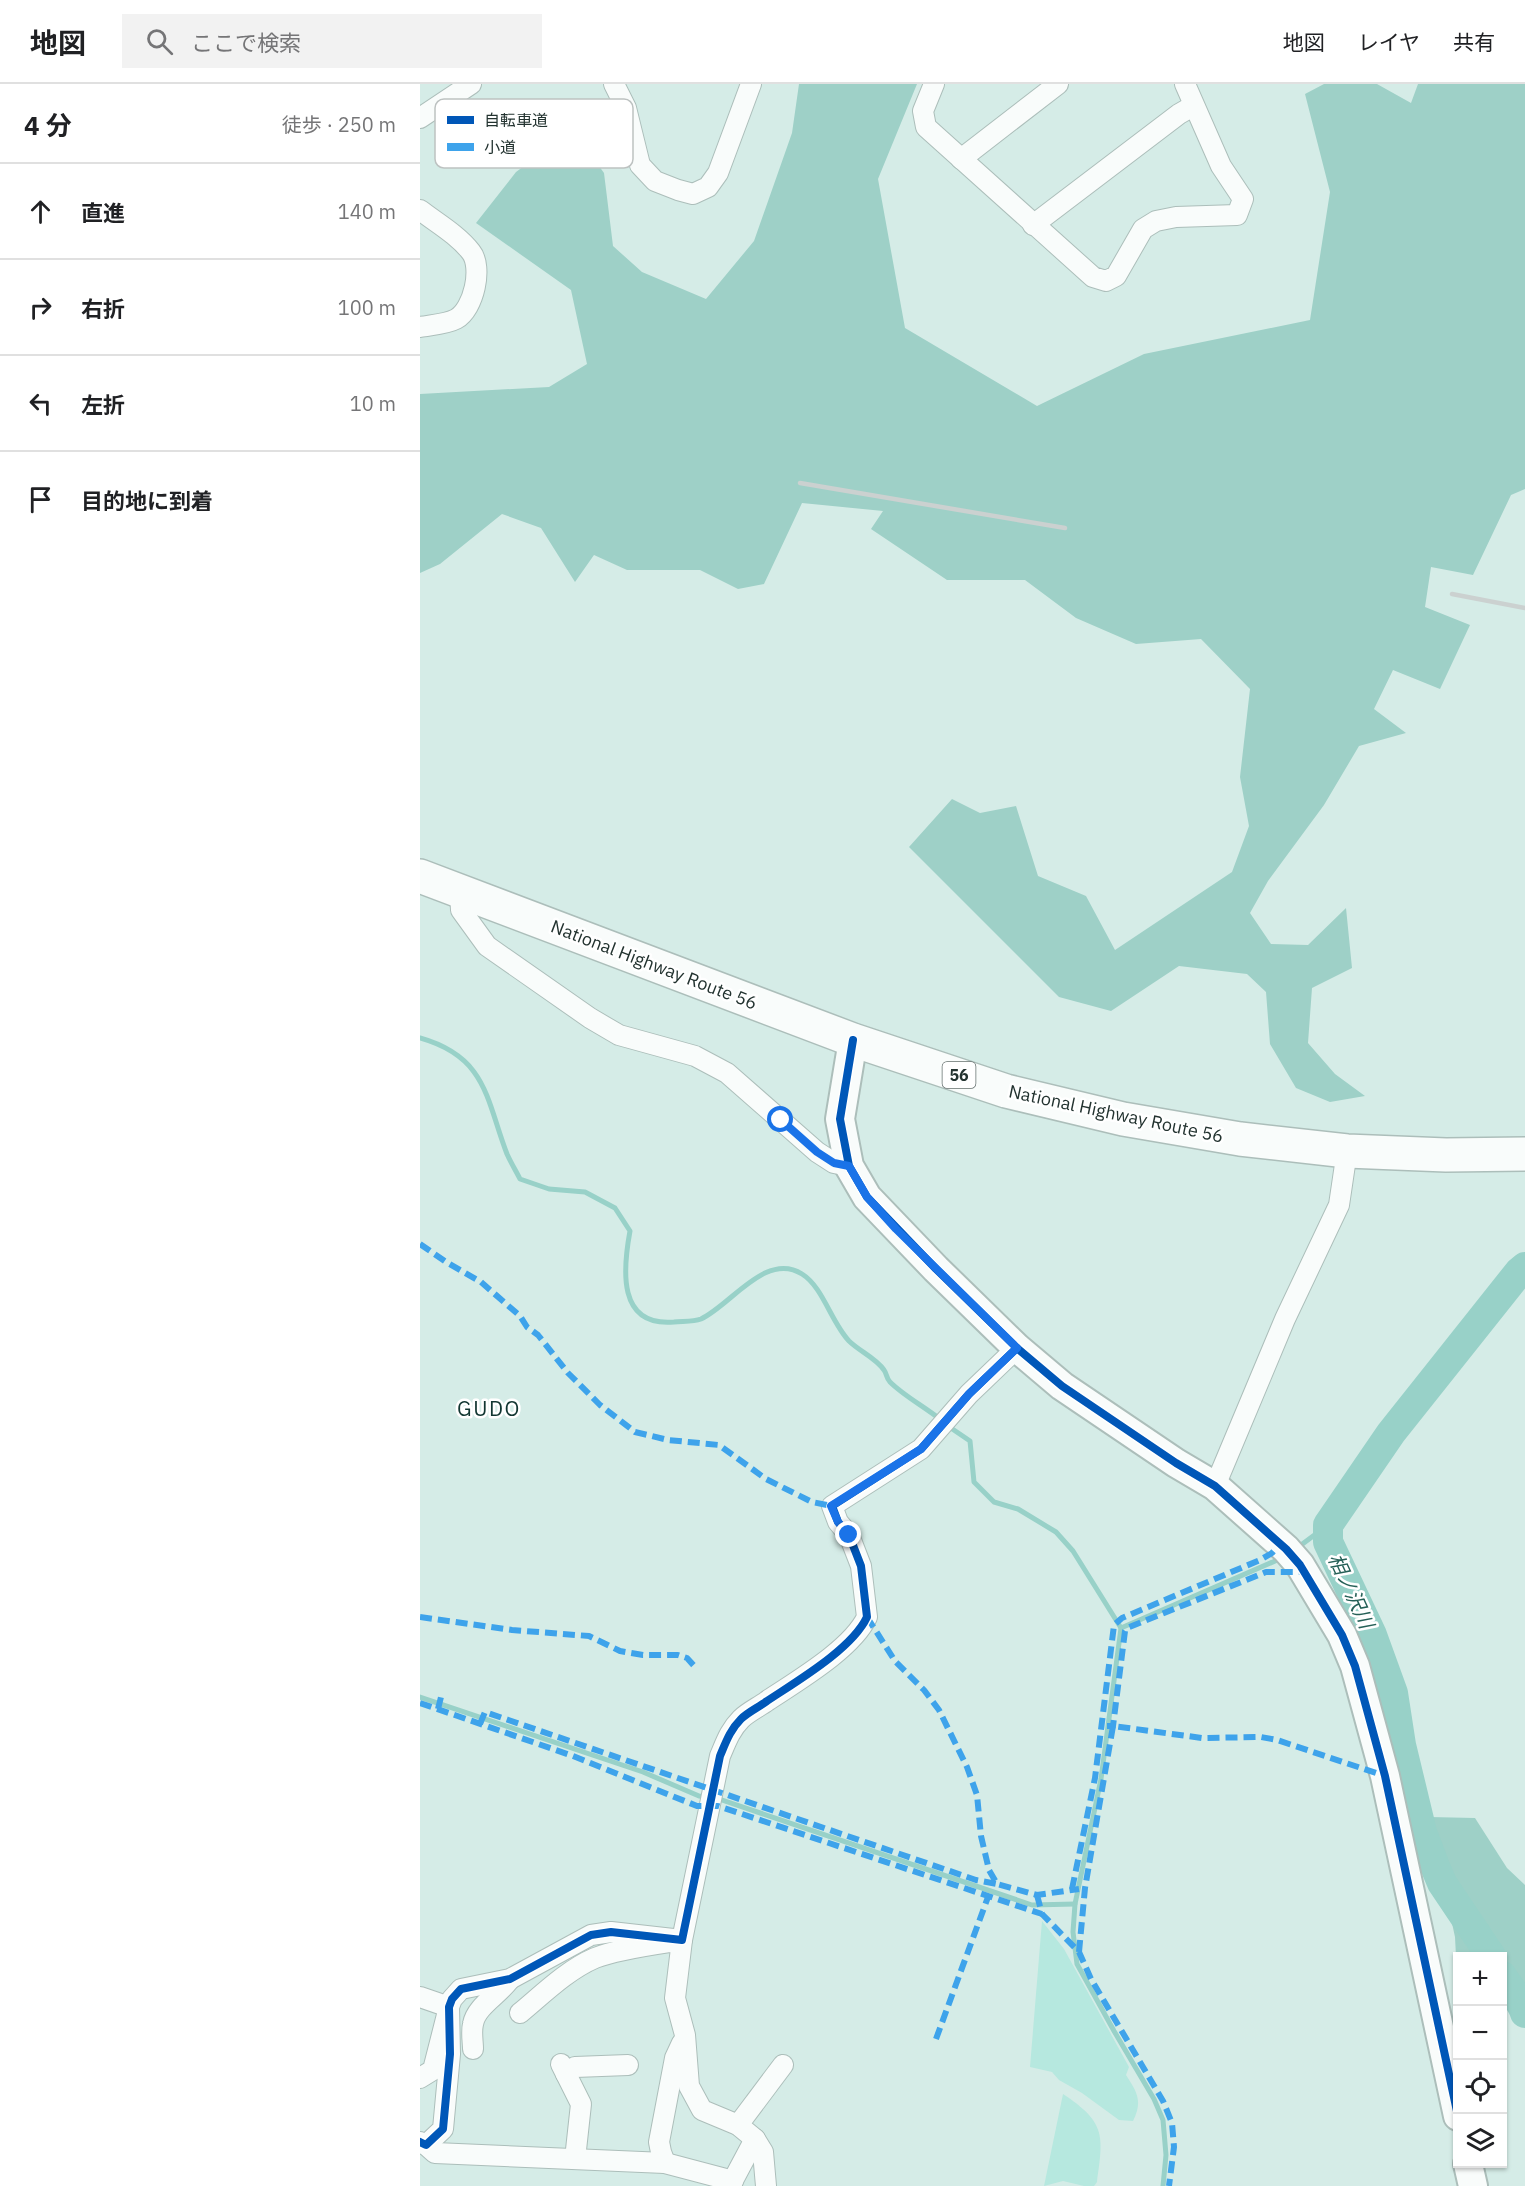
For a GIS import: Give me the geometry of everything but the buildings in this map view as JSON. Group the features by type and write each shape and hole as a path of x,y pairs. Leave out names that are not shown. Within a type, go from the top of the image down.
{"highway":[{"name":"National Highway Route 56","path":"420,876 852,1040 1006,1091 1124,1119 1240,1139 1347,1151 1446,1155 1525,1154"}],"street":[{"path":"448,99 471,84"},
{"path":"614,84 622,99"},
{"path":"633,136 640,165 655,181 693,194 708,187 718,173 751,84"},
{"path":"934,84 923,111 926,127 1093,277 1107,281 1116,276 1143,230 1156,221 1176,217 1238,215 1243,199 1221,166 1185,84"},
{"path":"961,159 1058,84"},
{"path":"1033,225 1179,114 1193,106"},
{"path":"420,118 435,108"},
{"path":"420,210 463,243 473,254 477,270 469,307 456,319 420,327"},
{"path":"460,891 461,910 487,946 590,1018 619,1035 695,1056 727,1073 817,1152 834,1163 849,1166"},
{"path":"852,1040 840,1119 849,1166 867,1197 896,1229 1017,1348 1062,1386 1176,1463 1215,1485 1293,1557 1342,1635 1355,1666 1385,1776 1458,2114"},
{"path":"1215,1485 1285,1319 1339,1205 1347,1151"},
{"path":"766,2186 763,2152 755,2139 738,2125 702,2110 689,2086 685,2035 675,1998 682,1940 720,1756 729,1734 742,1718 819,1665 849,1641 867,1617 861,1566 849,1535 838,1522 831,1506 921,1449 969,1394 1017,1348"},
{"path":"420,2078 433,2070 449,2007 452,1999 461,1989 510,1979 591,1935 611,1932 682,1940"},
{"path":"520,2013 567,1976 596,1958 639,1947 682,1940"},
{"path":"473,2049 473,2024 479,2012 503,1990 510,1979"},
{"path":"420,1997 449,2007"},
{"path":"449,2007 450,2054 443,2129 423,2143 435,2153 665,2163 732,2183 755,2139"},
{"path":"665,2163 659,2142 675,2058 685,2035"},
{"path":"575,2159 581,2104 563,2069 628,2065"},
{"path":"738,2125 783,2065"},
{"path":"1469,2168 1473,2186"}],"green space":[{"path":"799,84 917,84 878,179 905,328 1037,406 1144,354 1310,320 1330,192 1305,94 1324,84 1377,84 1411,103 1418,84 1525,84 1525,489 1511,495 1473,575 1431,567 1425,607 1470,625 1440,689 1393,670 1374,709 1406,733 1359,746 1324,805 1268,881 1250,913 1271,944 1308,945 1346,908 1352,968 1312,988 1308,1043 1335,1074 1365,1096 1330,1102 1296,1088 1270,1044 1266,992 1247,974 1179,966 1111,1011 1059,997 909,847 952,799 980,813 1016,806 1038,876 1086,896 1115,950 1232,872 1249,826 1240,777 1250,689 1201,639 1136,644 1076,618 1025,580 947,580 871,529 883,511 802,503 764,584 738,589 700,570 627,570 594,555 575,582 541,528 502,514 440,564 420,573 420,394 549,387 587,364 571,290 476,223 516,172 521,168 600,168 604,173 613,246 642,272 706,299 754,241 792,133"},
{"path":"1429,1817 1475,1818 1507,1868 1525,1885 1525,2007 1507,2002 1507,1952 1456,1952 1455,1937"},
{"path":"1042,1921 1064,1949 1129,2067 1126,2075 1136,2092 1138,2102 1133,2121 1119,2120 1082,2093 1059,2080 1052,2072 1030,2067"},
{"path":"1063,2094 1087,2113 1098,2130 1101,2152 1097,2182 1094,2186 1063,2181 1044,2186"}],"waterway":[{"path":"420,1038 442,1046 459,1056 481,1082 507,1154 520,1179 549,1189 585,1192 615,1208 630,1231 626,1262 628,1293 633,1305 642,1315 655,1321 674,1322 701,1319 762,1274 775,1269 789,1269 802,1274 816,1287 849,1341 881,1366 890,1382 941,1420"},
{"name":"相ノ沢川","path":"1488,1952 1442,1883 1434,1864 1422,1832 1401,1745 1393,1693 1372,1635 1328,1542 1328,1525 1391,1433 1525,1267"},
{"path":"948,1426 970,1441 974,1482 994,1502 1018,1509 1056,1532 1073,1551 1121,1628 1101,1779 1075,1904 1073,1932 1077,1964 1154,2099 1163,2120 1166,2155 1163,2186"},
{"path":"1297,1548 1328,1525"},
{"path":"1121,1628 1282,1558"},
{"path":"420,1697 643,1772 699,1796 707,1797"},
{"path":"716,1798 1032,1905 1075,1904"},
{"name":"相ノ沢川","path":"1507,1983 1525,2013"}],"railway":[{"path":"800,483 1065,528"},
{"path":"1452,594 1525,608"}],"marked path":[{"path":"420,1244 481,1282 520,1316 568,1373 600,1405 635,1432 668,1440 719,1445 766,1479 812,1502 832,1506"},
{"path":"1072,1889 1095,1778 1114,1625 1122,1618 1260,1560 1272,1553 1280,1544"},
{"path":"1107,1726 1113,1726 1127,1628 1266,1572 1305,1572"},
{"path":"420,1617 512,1630 589,1636 620,1651 643,1655 678,1655 687,1658 696,1668"},
{"path":"867,1617 895,1661 924,1690 939,1710 967,1767 977,1795 981,1836 989,1870 997,1884 1037,1895 1079,1889"},
{"path":"438,1709 441,1697"},
{"path":"420,1703 573,1756 697,1806 718,1806 1042,1914"},
{"path":"480,1724 485,1712 976,1880 997,1884"},
{"path":"1079,1952 1085,1888 1113,1726 1202,1738 1261,1737 1277,1740 1385,1776"},
{"path":"1037,1895 1042,1914 1079,1952 1091,1979 1163,2101 1172,2123 1174,2147 1169,2186"},
{"path":"936,2039 988,1897"}],"cycle path":[{"path":"853,1040 840,1119 849,1166 867,1197 1017,1348 1062,1386 1176,1463 1215,1486 1286,1549 1300,1565 1342,1635 1355,1666 1385,1776 1458,2114"},
{"path":"420,2142 426,2145 443,2129 450,2054 449,2007 452,1999 461,1989 510,1979 591,1935 611,1932 682,1940 720,1756 731,1732 747,1714 837,1652 860,1629 867,1617 861,1566 849,1535 838,1522 832,1506 921,1449 969,1394 1017,1348"}],"district":[{"name":"GUDO","path":"489,1409"}],"route":[{"path":"781,1120 817,1152 834,1163 849,1166 867,1197 896,1229 1017,1348 969,1394 921,1449 831,1506 838,1522 849,1535"}]}
